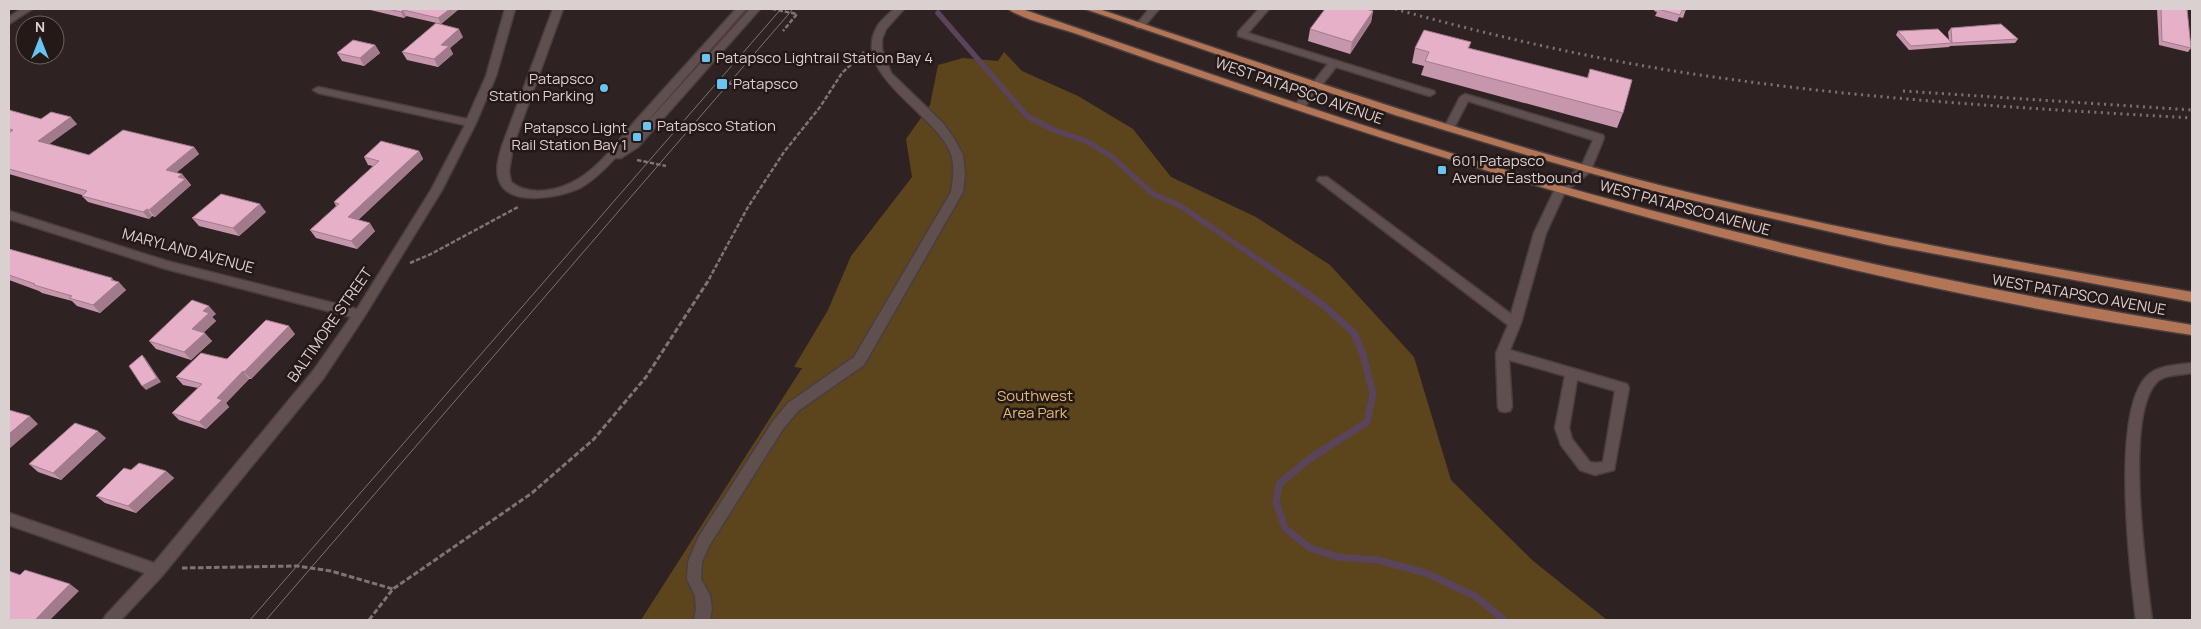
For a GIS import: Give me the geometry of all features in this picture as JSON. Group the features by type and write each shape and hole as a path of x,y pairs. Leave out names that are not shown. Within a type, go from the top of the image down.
{"main road":[{"name":"WEST PATAPSCO AVENUE","path":"1013,9 1399,141 1560,190 1706,230 1852,265 2002,296 2192,330"},
{"name":"WEST PATAPSCO AVENUE","path":"1090,9 1449,128 1586,169 1709,201 1848,233 1976,260 2192,297"}],"street":[{"path":"9,20 27,9"},
{"name":"BALTIMORE STREET","path":"111,620 156,571 318,375 360,314 436,190 471,123 491,76 510,9"},
{"path":"558,9 510,140 503,170 504,181 510,187 529,194 548,194 568,189 589,177 604,163 741,9"},
{"path":"604,163 634,144 755,9"},
{"path":"702,620 704,609 702,595 694,579 695,562 703,543 778,424 793,407 859,361 942,220 956,192 959,174 957,155 950,140 939,125 886,74 876,44 876,39 882,28 899,9"},
{"path":"1140,26 1154,9"},
{"path":"1264,9 1242,34 1430,93"},
{"path":"1300,107 1334,63"},
{"path":"318,90 471,123"},
{"path":"1449,128 1465,97 1598,138 1586,169 1560,190 1540,233 1515,323 1502,353 1505,407"},
{"path":"1323,180 1515,323"},
{"name":"MARYLAND AVENUE","path":"9,215 166,264 360,314"},
{"path":"1502,353 1572,373 1622,388 1609,466 1595,469 1585,466 1566,441 1562,428 1572,373"},
{"path":"2144,620 2136,554 2132,459 2141,394 2152,379 2168,372 2192,368"},
{"path":"9,519 156,571"}],"path":[{"path":"772,9 797,14 783,31"},
{"path":"369,620 393,589 532,493 594,439 646,377 662,354 705,286 748,207 784,152 820,106 842,73 866,50 876,44"},
{"path":"715,81 732,84"},
{"path":"617,155 666,166"},
{"path":"383,277 520,206 529,194"},
{"path":"156,571 181,568 297,566 331,571 393,589"}],"green space":[{"name":"Southwest Area Park","path":"1004,52 1022,71 1078,96 1133,129 1171,177 1256,217 1330,265 1414,357 1451,480 1532,560 1607,620 641,620 802,368 794,367 828,310 851,256 912,177 906,139 930,105 938,65 963,58 998,61"}],"building":[{"path":"388,9 450,9 438,18 403,10 401,12"},
{"path":"1325,9 1366,9 1373,11 1352,42 1310,29"},
{"path":"1658,9 1686,9 1685,11 1682,10 1680,15"},
{"path":"2161,9 2187,9 2191,48 2162,41"},
{"path":"436,23 459,29 441,45 449,46 434,59 402,52"},
{"path":"2001,24 2018,39 1952,43 1951,28"},
{"path":"1938,29 1952,43 1911,46 1898,31"},
{"path":"1424,30 1471,42 1468,48 1588,78 1590,69 1632,80 1623,113 1425,61 1429,52 1415,48"},
{"path":"353,40 375,45 360,58 337,53"},
{"path":"9,110 41,119 51,112 71,117 38,141 89,155 123,130 194,147 166,170 182,174 178,177 185,179 149,210 147,209 143,212 82,196 87,191 9,169 9,133 13,130 9,129"},
{"path":"381,141 419,151 348,217 370,223 351,241 310,230 339,204 334,202 379,161 364,157"},
{"path":"221,194 260,204 233,228 192,218"},
{"path":"9,249 112,278 111,280 119,282 93,305 69,298 72,296 34,285 9,275"},
{"path":"192,300 209,306 203,311 209,313 192,329 205,333 184,352 149,341"},
{"path":"266,320 289,326 217,398 222,400 199,422 172,413 202,384 176,377 201,353 227,359"},
{"path":"142,355 157,378 142,386 129,366"},
{"path":"9,410 30,416 9,434"},
{"path":"75,423 98,431 53,473 29,464"},
{"path":"139,463 166,471 128,506 96,496 124,468 131,470"},
{"path":"25,570 70,584 35,620 9,620 9,571 20,575"}],"waterway":[{"path":"938,13 1027,116 1052,129 1088,142 1111,156 1153,194 1179,205 1287,279"},
{"path":"1285,278 1323,305 1354,333 1363,354 1373,394 1367,422 1309,459 1279,484 1276,502 1285,528 1310,548 1338,557 1378,560 1426,573 1475,596 1504,620"}],"tram line":[{"path":"250,620 781,9"},
{"path":"266,620 793,9"}],"railway":[{"path":"1395,9 1479,31 1607,59 1736,80 1907,99 2192,118"},
{"path":"1903,91 2192,110"}],"place":[{"name":"Patapsco Lightrail Station Bay 4","path":"706,58"},
{"name":"Patapsco","path":"722,84"},
{"name":"Patapsco Station Parking","path":"604,88"},
{"name":"Patapsco Station","path":"647,126"},
{"name":"Patapsco Light Rail Station Bay 1","path":"637,137"},
{"name":"601 Patapsco Avenue Eastbound","path":"1442,170"}]}
